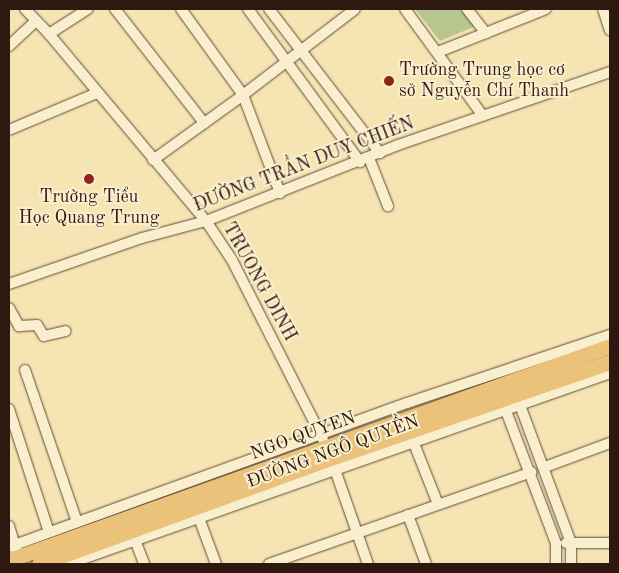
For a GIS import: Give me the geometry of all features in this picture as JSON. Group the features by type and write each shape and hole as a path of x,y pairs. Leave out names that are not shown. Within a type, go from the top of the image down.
{"highway":[{"name":"NGO QUYEN","path":"513,387 610,346"},
{"name":"NGO QUYEN","path":"39,564 328,452 513,387 610,362"},
{"name":"NGO QUYEN","path":"13,552 328,452"}],"street":[{"name":"TRUONG DINH","path":"25,9 49,34 206,221 232,260 328,452 368,564"},
{"path":"49,34 88,9"},
{"path":"115,9 204,122"},
{"path":"181,9 243,95 280,193"},
{"path":"248,9 286,63 364,160 388,206"},
{"path":"269,9 380,153"},
{"path":"153,160 286,63 343,12 354,9"},
{"path":"405,9 483,116"},
{"path":"467,9 486,33"},
{"path":"438,52 546,9"},
{"path":"603,9 610,30"},
{"path":"9,46 36,21"},
{"name":"ĐƯỜNG TRẦN DUY CHIẾN","path":"9,284 142,238 206,221 380,153 610,72"},
{"path":"9,130 97,93"},
{"path":"9,308 19,326 37,326 44,336 65,331"},
{"name":"ĐƯỜNG NGÔ QUYỀN","path":"13,552 48,532 77,522 328,452 513,387 610,335"},
{"path":"25,370 77,522"},
{"name":"ĐƯỜNG NGÔ QUYỀN","path":"513,387 610,373"},
{"path":"513,387 545,467 571,543 571,564"},
{"path":"498,392 531,472 556,543 556,564"},
{"name":"ĐƯỜNG NGÔ QUYỀN","path":"68,564 199,518 328,452 413,441 498,392"},
{"path":"9,409 48,532"},
{"path":"413,441 438,504"},
{"path":"545,467 610,443"},
{"path":"272,564 531,472"},
{"path":"408,515 426,564"},
{"path":"199,518 216,564"},
{"path":"9,526 13,552"},
{"path":"136,540 144,564"},
{"path":"556,543 610,543"}],"green space":[{"path":"415,9 462,9 476,26 440,41"}],"place":[{"name":"Trường Trung học cơ sở Nguyễn Chí Thanh","path":"389,81"},
{"name":"Trường Tiểu Học Quang Trung","path":"89,179"}]}
